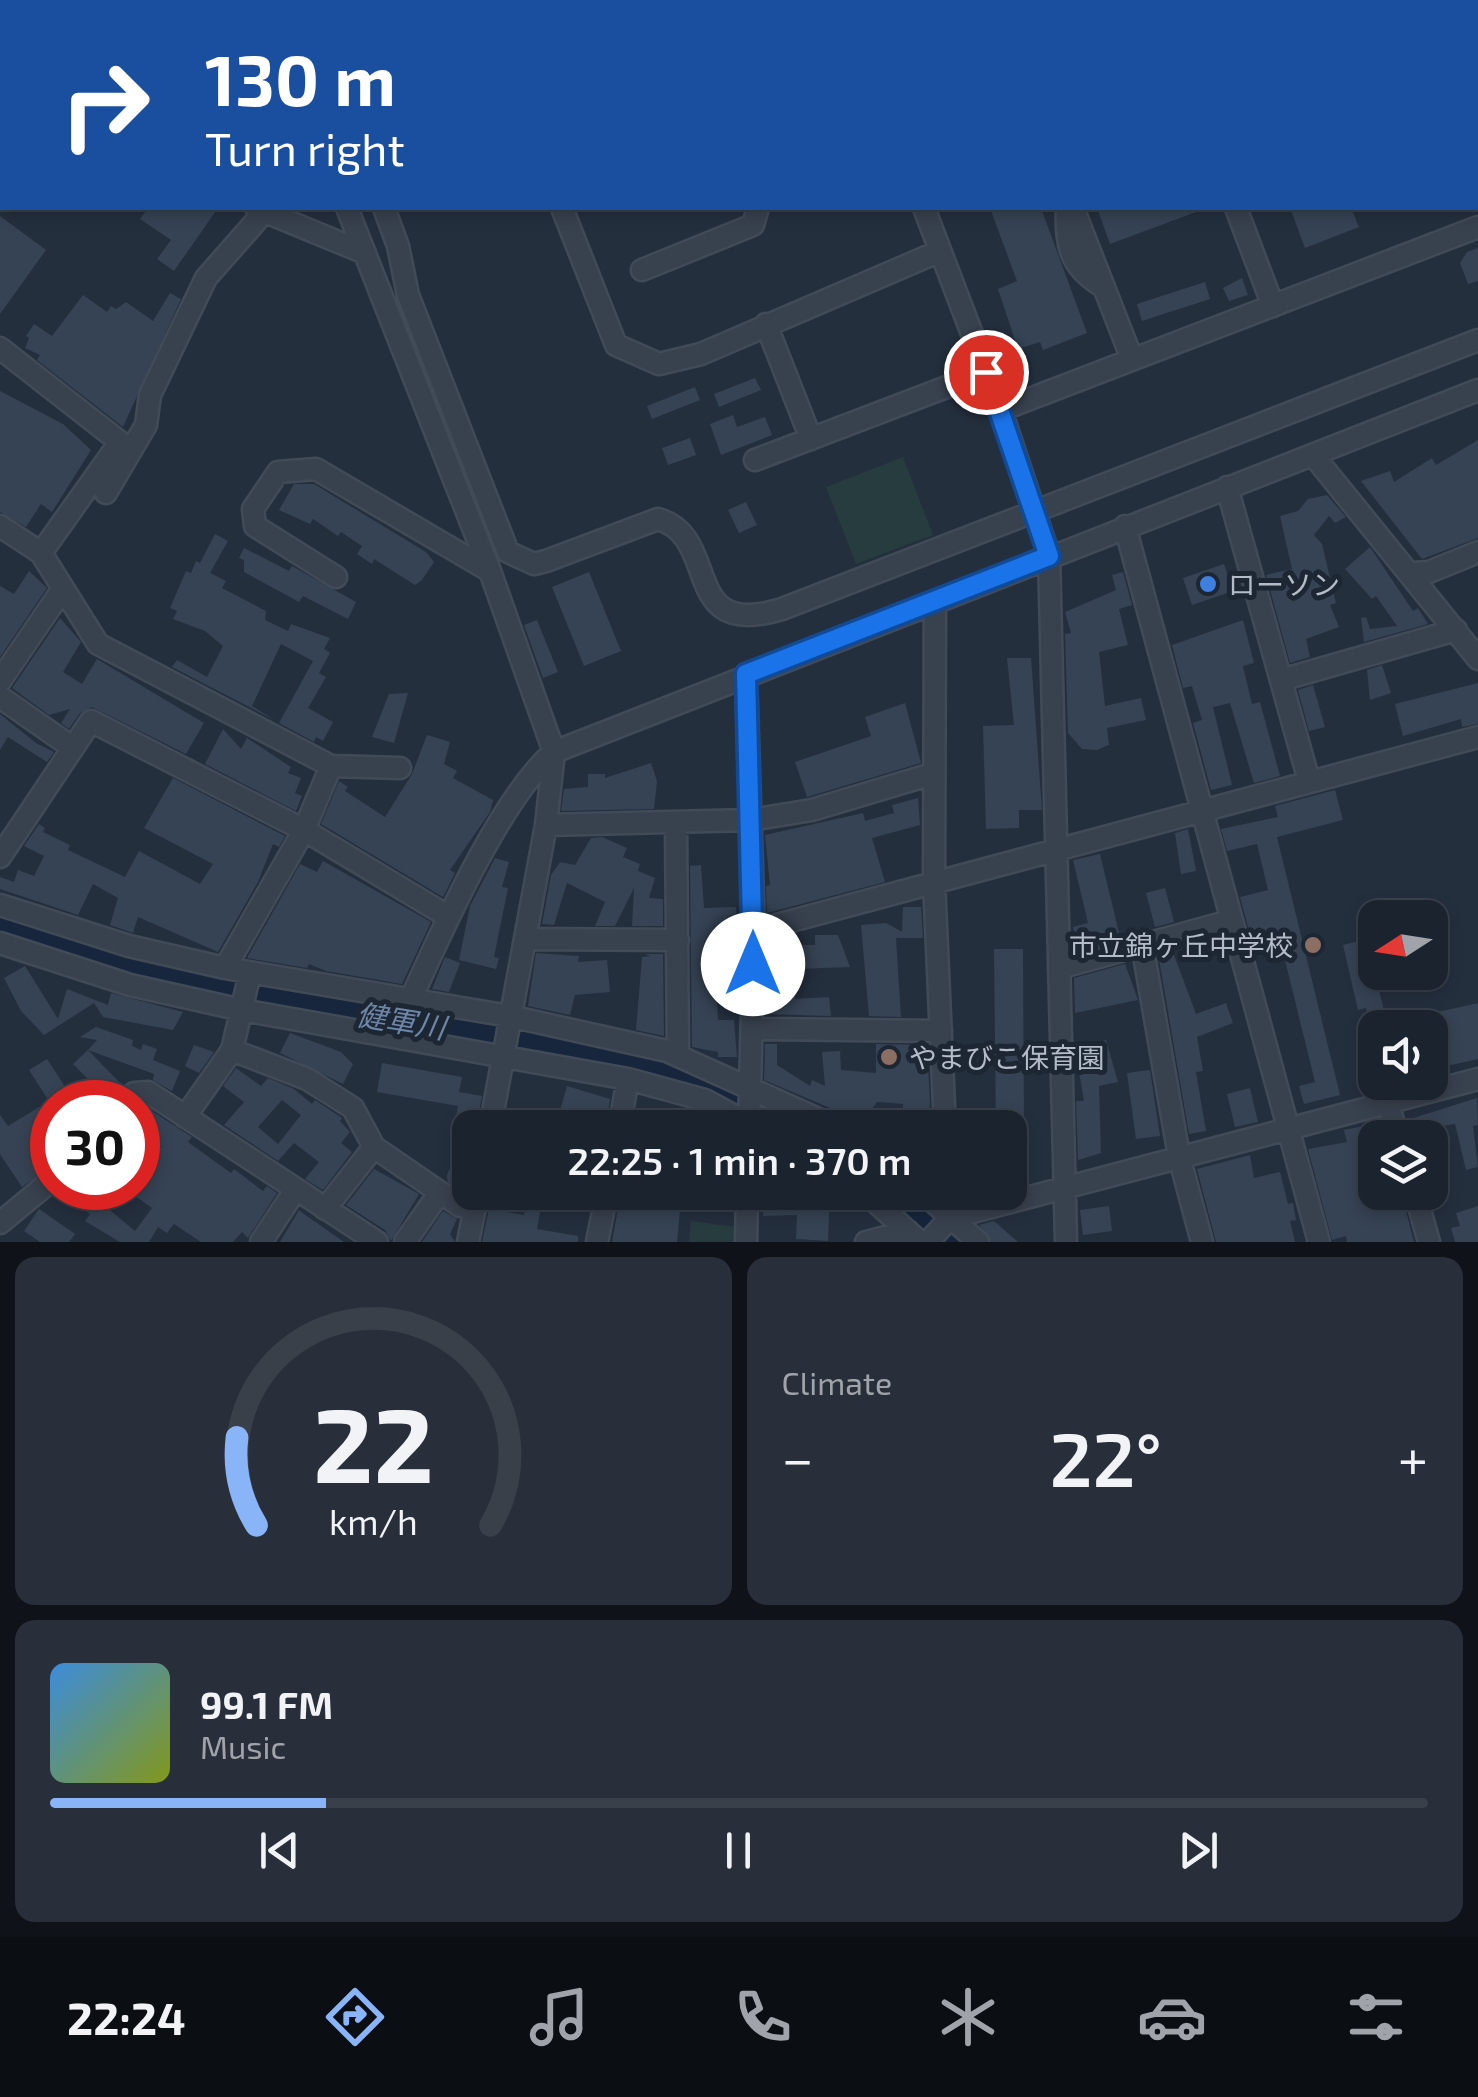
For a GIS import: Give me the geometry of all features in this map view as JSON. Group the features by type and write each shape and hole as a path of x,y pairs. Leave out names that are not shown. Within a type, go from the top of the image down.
{"street":[{"path":"106,492 146,425 150,395 206,278 260,210"},
{"path":"263,210 365,253"},
{"path":"349,210 490,571 554,752 546,824 493,1110"},
{"path":"385,210 398,246 408,295 508,552 522,560 546,561 658,519 682,536 712,598 723,612 759,616 1478,340"},
{"path":"563,210 616,345 659,364 702,354 940,251"},
{"path":"642,270 754,225 758,210"},
{"path":"925,210 1001,410 1049,556 1066,1242"},
{"path":"1071,210 1132,359"},
{"path":"1237,210 1272,306"},
{"path":"1001,410 1476,227"},
{"path":"766,324 811,438"},
{"path":"0,348 120,442 41,553"},
{"path":"755,460 986,372"},
{"path":"412,999 449,917 532,771 554,752 1478,390"},
{"path":"1313,455 1413,573 1478,659"},
{"path":"336,576 254,526 252,509 278,472 316,469 490,571"},
{"path":"1227,487 1309,782"},
{"path":"0,526 41,553 98,644 331,766 400,768"},
{"path":"1125,526 1318,1242"},
{"path":"1413,573 1429,572 1478,552"},
{"path":"0,681 62,590"},
{"path":"935,602 934,881 945,1110"},
{"path":"1282,680 1456,630"},
{"path":"746,674 754,931 752,1110"},
{"path":"0,697 74,748"},
{"path":"0,857 91,721 304,830 449,917"},
{"path":"754,931 1478,737"},
{"path":"225,968 304,830 331,766"},
{"path":"546,824 751,820 812,810 932,774"},
{"path":"676,822 678,1056"},
{"path":"0,906 129,946 225,968 509,1016 678,1056 801,1110"},
{"path":"1059,968 1230,921"},
{"path":"525,939 678,940"},
{"path":"0,943 130,985 628,1079 704,1100 722,1110"},
{"path":"1142,944 1179,1156 1202,1242"},
{"path":"184,1117 232,1050 250,973"},
{"path":"752,1029 940,1031"},
{"path":"232,1050 307,1079 352,1108 374,1148 452,1200"},
{"path":"622,1110 628,1079"},
{"path":"928,1242 950,1218 1478,1079"},
{"path":"160,1102 372,1241"},
{"path":"1388,1103 1393,1120"},
{"path":"325,1209 374,1148"},
{"path":"261,1242 296,1189"},
{"path":"405,1242 440,1192"},
{"path":"0,1223 30,1198"},
{"path":"468,1242 475,1210"},
{"path":"597,1242 603,1210"},
{"path":"746,1242 747,1210"},
{"path":"884,1210 914,1237"},
{"path":"941,1210 978,1242"},
{"path":"950,1210 950,1218"},
{"path":"1419,1210 1429,1242"},
{"path":"866,1242 914,1237"}],"green space":[{"path":"903,457 933,535 856,564 826,487"},
{"path":"691,1221 736,1227 735,1242 689,1242"}],"water":[{"name":"健軍川","path":"0,911 262,982 438,1011 663,1057 787,1110 733,1110 710,1099 261,1010 0,940"},
{"path":"891,1210 933,1210 970,1242 930,1242"}],"building":[{"path":"147,210 217,210 174,271 157,259 171,240 140,219"},
{"path":"991,210 1042,210 1087,333 1043,350 1040,342 1018,349 998,289 1017,281"},
{"path":"1098,210 1201,210 1110,244"},
{"path":"1291,210 1352,210 1359,227 1305,248"},
{"path":"0,216 46,250 0,314"},
{"path":"1478,248 1478,281 1468,284 1460,263 1467,252"},
{"path":"1242,278 1248,295 1229,301 1223,288"},
{"path":"1205,282 1210,299 1142,321 1137,304"},
{"path":"170,293 181,299 123,427 37,360 40,355 25,348 29,338 26,336 34,324 52,336 83,295 107,312 111,306 116,309 126,302 153,321"},
{"path":"755,378 761,390 719,407 714,394"},
{"path":"695,387 700,400 652,419 647,406"},
{"path":"0,391 63,424 91,450 52,512 41,504 26,527 0,512"},
{"path":"733,415 737,427 765,417 772,435 721,455 710,424"},
{"path":"690,438 696,455 668,465 662,448"},
{"path":"1478,440 1478,538 1422,559 1361,481 1390,471 1394,482 1432,458 1436,465"},
{"path":"294,484 314,484 426,552 434,562 415,585 374,559 372,564 357,554 362,546 341,532 338,536 313,519 310,524 279,510"},
{"path":"1327,495 1346,517 1335,523 1329,516 1314,535 1322,544 1336,603 1330,605 1339,627 1306,639 1310,657 1290,663 1266,575 1292,569 1280,516 1298,511 1308,499"},
{"path":"746,502 757,525 739,533 728,510"},
{"path":"215,534 228,541 210,573 226,581 222,588 266,611 265,620 288,631 291,624 330,638 324,649 330,653 319,673 326,677 308,708 333,722 323,741 316,737 314,742 279,723 313,661 281,644 252,706 276,721 172,667 177,660 207,677 223,646 205,631 173,619 177,611 170,608 186,571 191,573 196,561 200,563"},
{"path":"1370,547 1413,611 1418,608 1428,624 1364,642 1361,618 1366,617 1370,629 1397,626 1376,596 1372,599 1345,569"},
{"path":"244,548 289,571 292,566 356,602 348,619 303,596 299,602 244,572 244,560 239,558"},
{"name":"ローソン","path":"1224,564 1233,591 1192,605 1183,578"},
{"path":"29,571 47,588 0,657 0,586 14,594"},
{"path":"589,572 621,651 584,666 552,587"},
{"path":"1123,572 1132,605 1119,609 1128,645 1099,652 1105,706 1141,698 1146,720 1107,728 1109,745 1097,750 1082,749 1068,733 1065,634 1071,633 1065,612 1116,590 1112,575"},
{"path":"60,618 81,642 63,672 82,684 97,659 204,723 186,754 92,707 80,713 69,729 61,723 70,709 49,715 12,688"},
{"path":"537,620 558,672 543,678 524,625"},
{"path":"1243,620 1254,663 1243,666 1252,704 1260,702 1280,776 1254,783 1230,703 1213,707 1232,785 1211,790 1193,723 1202,720 1192,686 1183,688 1172,645"},
{"path":"1007,658 1031,658 1042,810 1019,810 1019,828 986,829 983,726 1014,725"},
{"path":"1382,665 1391,693 1370,700 1367,670"},
{"path":"1478,683 1478,724 1462,727 1461,719 1403,736 1395,704"},
{"path":"1313,685 1325,727 1309,731 1298,690"},
{"path":"408,693 394,743 372,737 389,694"},
{"path":"905,703 921,763 807,797 795,762 871,736 865,717"},
{"path":"0,714 54,752 47,762 8,737 0,750"},
{"path":"223,729 241,749 247,738 291,767 288,773 301,778 295,793 302,796 296,811 205,764"},
{"path":"427,735 450,742 444,764 457,771 453,778 493,800 490,812 450,870 455,873 443,897 321,824 339,781 348,787 345,791 385,817 412,774"},
{"path":"651,763 657,781 654,809 561,811 564,789 588,787 588,774 605,774 605,778"},
{"path":"173,778 285,836 279,847 273,844 258,882 218,952 138,917 133,933 110,925 118,898 93,884 78,915 0,889 0,877 14,882 18,870 34,876 44,856 24,846 39,824 45,828 43,832 70,845 68,850 125,877 139,851 200,884 213,864 144,828"},
{"path":"1335,790 1343,820 1277,837 1340,1095 1304,1104 1299,1086 1315,1082 1281,944 1254,950 1240,897 1268,890 1257,844 1227,851 1221,829 1278,817 1275,806"},
{"path":"918,798 920,825 872,838 885,882 767,913 766,886 770,885 765,835 863,813 865,821 894,813 892,805"},
{"path":"1188,829 1196,871 1181,874 1175,833"},
{"path":"602,837 627,848 623,857 640,864 638,871 655,878 649,898 663,899 663,926 632,926 634,888 615,926 595,926 605,902 567,883 554,925 542,924 551,875 560,862 575,865 591,838"},
{"path":"1100,854 1120,937 1079,948 1073,927 1088,923 1073,860"},
{"path":"495,858 509,862 502,887 508,888 494,957 499,958 496,969 459,960 470,906"},
{"path":"323,861 431,922 402,984 326,971 309,964 307,968 247,958 300,864 317,872"},
{"path":"701,865 704,908 736,907 739,973 715,971 718,1020 734,1020 737,1057 718,1057 718,1052 692,1047 690,866"},
{"path":"1165,888 1174,922 1155,927 1146,893"},
{"path":"903,907 921,907 923,938 896,938 901,1017 869,1016 861,925 886,923 902,932"},
{"path":"815,935 838,935 850,967 797,969 795,999 829,997 831,1016 766,1014 767,944 815,945"},
{"path":"1358,941 1358,990 1379,990 1384,1010 1358,1010 1343,945"},
{"path":"994,949 1023,949 1024,1110 996,1110"},
{"path":"536,953 579,956 578,962 607,960 610,992 575,995 570,1015 528,1006"},
{"path":"645,954 663,954 664,1036 636,1030 642,957 650,956"},
{"path":"1174,955 1196,1014 1226,1003 1233,1023 1197,1037 1203,1071 1196,1072 1206,1131 1189,1134 1159,959"},
{"path":"445,957 460,963 449,992 432,989"},
{"path":"1125,964 1138,1000 1075,1013 1074,978"},
{"path":"25,966 58,1019 67,989 108,1005 111,993 183,1012 173,1030 103,1017 94,1003 44,1035 21,1011 4,978"},
{"path":"1478,1003 1478,1059 1448,1066 1447,1010"},
{"path":"96,1027 133,1040 132,1046 141,1050 143,1044 157,1049 153,1060 180,1071 172,1091 160,1080 153,1080 154,1074 88,1050 97,1040 80,1037"},
{"path":"290,1033 341,1052 353,1064 343,1084 280,1053"},
{"path":"1106,1040 1118,1082 1099,1086 1101,1153 1078,1160 1076,1101 1084,1101 1075,1048"},
{"path":"765,1044 777,1044 777,1065 810,1086 812,1080 825,1086 822,1052 840,1051 841,1070 876,1073 876,1044 927,1045 930,1104 929,1110 903,1110 903,1104 877,1102 871,1110 835,1110 764,1080"},
{"path":"194,1045 214,1052 199,1073 185,1066"},
{"path":"88,1050 117,1080 89,1080 73,1064"},
{"path":"47,1059 61,1080 35,1080 29,1070"},
{"path":"382,1063 462,1077 459,1092 482,1096 479,1110 457,1110 458,1106 377,1092"},
{"path":"236,1068 261,1086 268,1078 294,1089 312,1104 315,1100 342,1118 340,1121 350,1132 341,1143 352,1152 323,1190 305,1179 319,1162 294,1143 278,1161 224,1125 244,1102 223,1086","holes":["282,1100 301,1115 278,1144 258,1127"]},
{"path":"1150,1070 1160,1136 1136,1139 1127,1073"},
{"path":"567,1086 610,1099 608,1110 560,1110"},
{"path":"1250,1088 1258,1122 1235,1127 1227,1094"},
{"path":"1477,1098 1478,1125 1473,1126 1478,1167 1466,1170 1455,1124 1448,1125 1448,1120 1407,1120"},
{"path":"30,1113 30,1182 22,1187 0,1154 0,1115 8,1126"},
{"path":"160,1116 192,1137 188,1142 231,1173 234,1169 263,1191 267,1186 277,1193 248,1238 242,1232 233,1242 201,1242 174,1224 167,1233 158,1227 149,1242 120,1242 85,1221 90,1214 85,1210 110,1210 135,1231 151,1210 160,1210"},
{"path":"1027,1127 1028,1127 1027,1183"},
{"path":"1358,1127 1358,1210 1406,1210 1414,1242 1347,1242 1346,1236 1332,1240 1308,1149 1347,1142 1344,1130"},
{"path":"1250,1155 1254,1178 1280,1172 1288,1204 1293,1203 1296,1220 1290,1221 1295,1242 1216,1242 1197,1169"},
{"path":"374,1169 419,1194 391,1241 385,1230 346,1205"},
{"path":"1109,1206 1112,1231 1083,1235 1080,1210"},
{"path":"1478,1206 1478,1242 1455,1242 1451,1228 1460,1226 1456,1213"},
{"path":"40,1210 75,1234 69,1242 40,1242 24,1231"},
{"path":"299,1210 304,1214 344,1242 280,1242"},
{"path":"489,1210 524,1215 525,1210 540,1210 537,1229 578,1236 578,1242 482,1242"},
{"path":"618,1210 680,1210 677,1242 612,1242"},
{"path":"763,1210 829,1210 828,1241 796,1239 797,1215 763,1216"},
{"path":"443,1211 457,1219 450,1234 455,1242 422,1242"},
{"path":"994,1221 1018,1242 991,1242 979,1225"}],"place":[{"name":"ローソン","path":"1208,584"},
{"name":"市立錦ヶ丘中学校","path":"1313,945"},
{"name":"やまびこ保育園","path":"889,1057"}],"route":[{"path":"753,964 746,674 1049,556 986,372"}]}
